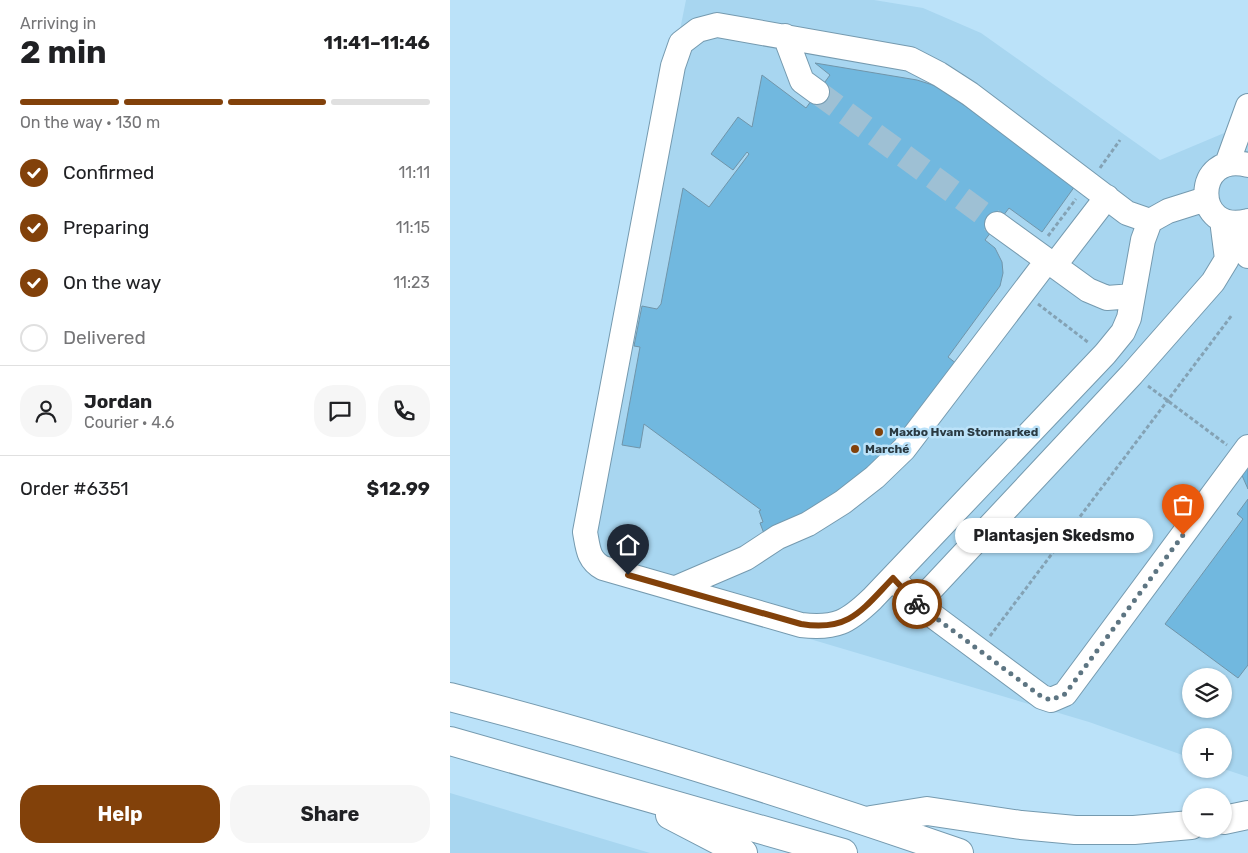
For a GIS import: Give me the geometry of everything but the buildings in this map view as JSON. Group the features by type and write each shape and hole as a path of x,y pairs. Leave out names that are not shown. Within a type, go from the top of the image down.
{"highway":[{"path":"450,697 640,750 867,821 959,853"},
{"path":"450,741 608,784 843,853"},
{"path":"608,784 743,853"},
{"path":"867,821 926,811 1021,825 1075,830 1134,830 1182,827"},
{"path":"1232,818 1248,815"}],"lane":[{"path":"1150,221 1126,213 940,74 910,59 717,25 698,30 681,43 673,66 659,135 585,532 590,556 594,563 603,568 801,624 821,626 846,622 893,578 1059,403 1123,332 1129,318 1143,240 1150,221 1168,211 1206,199"},
{"path":"785,36 802,81 818,92"},
{"path":"1241,257 1222,220 1210,209 1206,199 1208,179 1217,169 1238,164 1248,106"},
{"path":"676,588 746,558 778,537 808,524 843,502 875,477 904,449 1050,263 1106,197"},
{"path":"917,604 1083,424 1132,374 1214,282 1241,257 1248,221 1232,223 1222,220"},
{"path":"997,224 1088,290 1107,298 1133,296"},
{"path":"1059,403 1083,424"},
{"path":"893,578 917,604 1042,697 1051,700 1065,694 1245,451"}],"path":[{"path":"1098,169 1120,140"},
{"path":"1048,237 1078,197"},
{"path":"1036,302 1090,344"},
{"path":"979,650 1232,315"},
{"path":"1145,383 1167,400 1245,451"}],"shaded area":[{"path":"686,0 874,0 923,8 981,33 1160,160 1248,123 1248,777 1232,772 1232,728 1182,728 1182,755 1089,722 602,577 577,539"},
{"path":"450,793 650,853 450,853"}],"tunnel":[{"path":"817,92 997,224"}],"way so far":[{"path":"917,604 1042,697 1051,700 1065,694 1183,535"}],"place":[{"name":"Maxbo Hvam Stormarked","path":"879,432"},
{"name":"Marché","path":"855,449"},
{"name":"Plantasjen Skedsmo","path":"1183,535"}],"route":[{"path":"628,575 816,627 846,622 859,612 893,578 917,604"}]}
